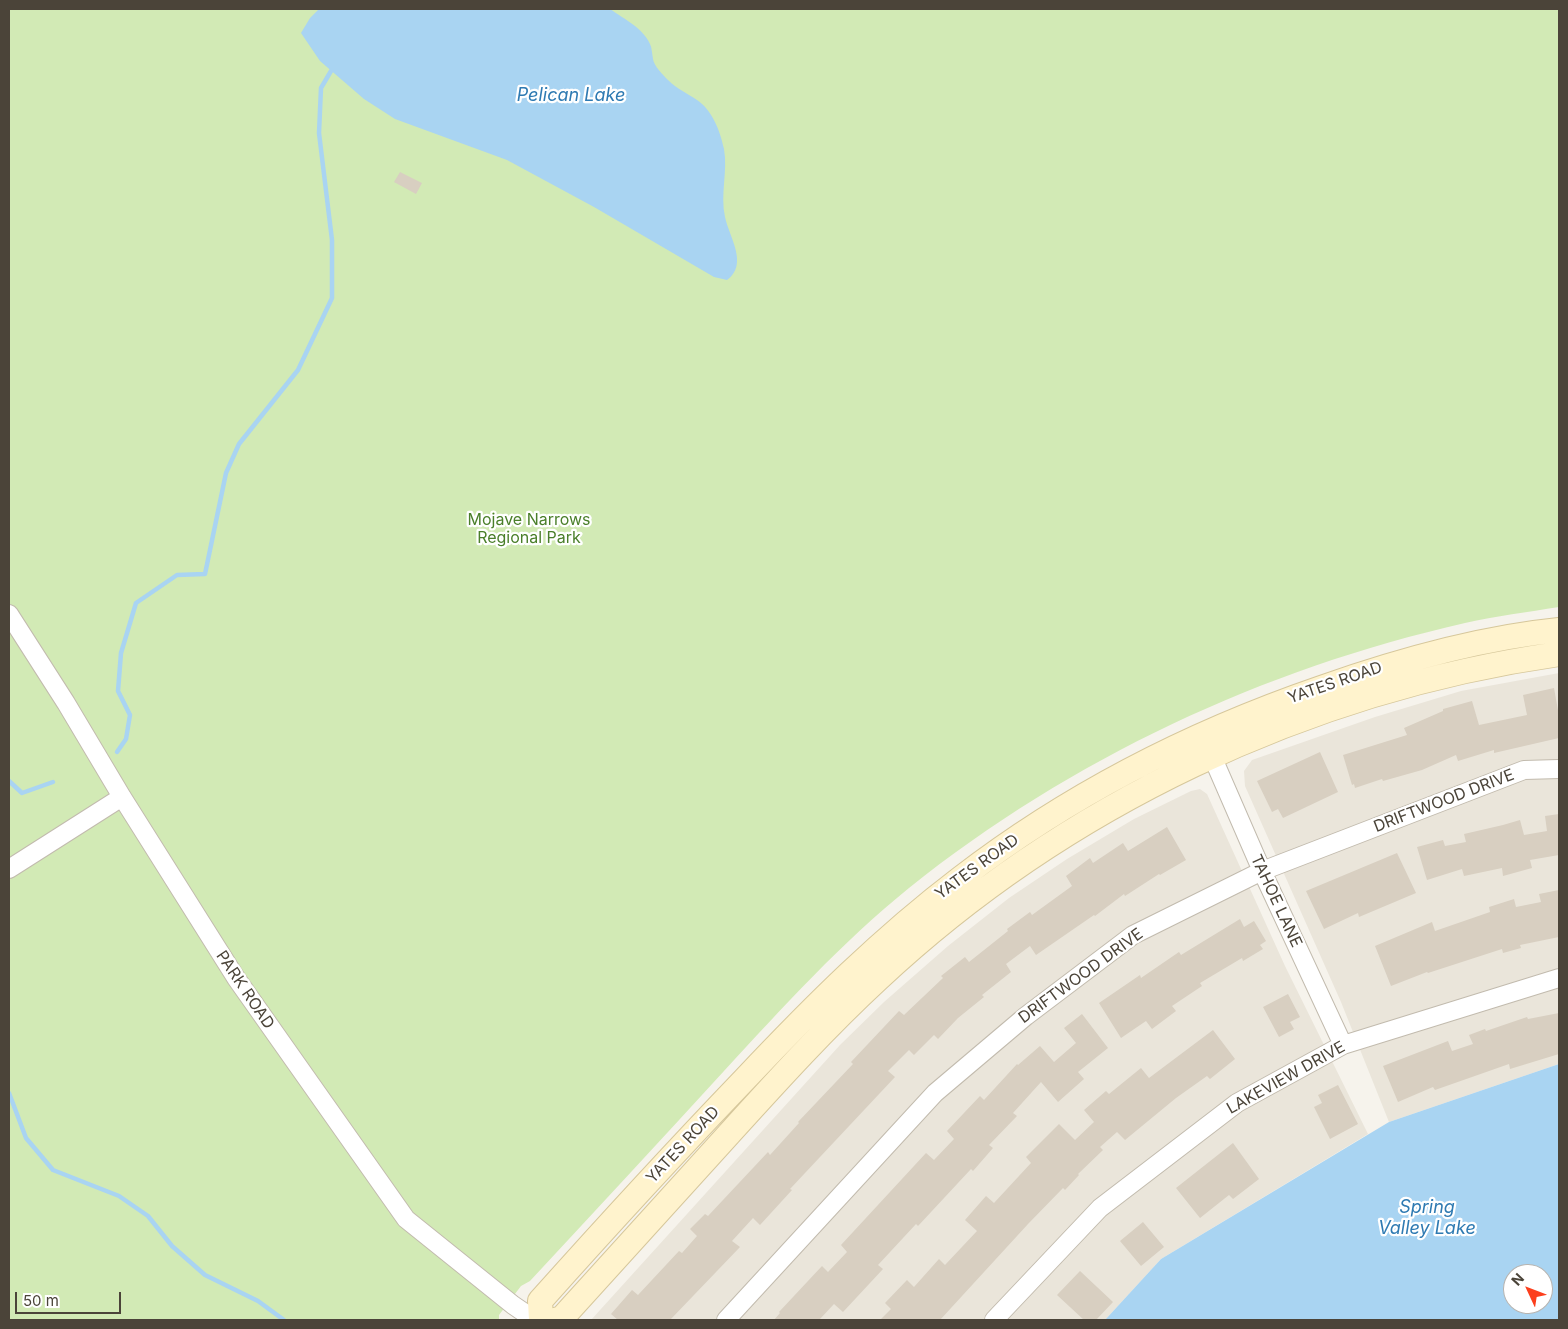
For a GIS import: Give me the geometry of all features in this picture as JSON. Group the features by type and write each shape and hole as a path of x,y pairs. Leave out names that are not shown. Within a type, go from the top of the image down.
{"main road":[{"name":"YATES ROAD","path":"541,1320 540,1302 686,1140 812,1008 868,955 930,902 1007,844 1052,814 1139,766 1181,744 1276,703 1386,665 1465,646 1559,630"},
{"name":"YATES ROAD","path":"555,1320 562,1318 812,1044 868,988 910,950 974,898 1018,866 1064,836 1128,799 1212,756 1306,717 1399,687 1477,669 1559,654"}],"street":[{"name":"PARK ROAD","path":"9,614 236,978 406,1219 513,1305 535,1320"},
{"name":"TAHOE LANE","path":"1212,756 1262,871 1343,1045"},
{"name":"DRIFTWOOD DRIVE","path":"726,1320 935,1093 1026,1016 1133,935 1262,871 1524,770 1559,769"},
{"path":"9,869 122,797"},
{"name":"LAKEVIEW DRIVE","path":"994,1320 1100,1208 1237,1103 1343,1045 1559,978"}],"shaded area":[{"path":"1559,673 1559,1064 1389,1122 1341,1002 1245,786 1244,771 1252,760 1375,717 1461,691"},
{"path":"1200,789 1207,794 1285,966 1368,1134 1161,1259 1105,1320 591,1320 840,1045 884,1002 948,946 1009,898 1067,859 1134,819 1191,791"}],"green space":[{"name":"Mojave Narrows Regional Park","path":"9,9 1559,9 1559,607 1465,623 1390,642 1316,666 1243,693 1172,724 1103,759 1036,798 971,841 884,909 813,976 530,1281 521,1286 499,1315 499,1320 9,1320"}],"water":[{"name":"Pelican Lake","path":"319,9 610,9 643,33 650,44 654,62 659,70 675,86 702,104 715,121 725,157 725,217 737,258 737,266 733,274 727,280 714,277 594,207 507,160 395,119 364,99 320,61 301,33 310,18"},
{"name":"Spring Valley Lake","path":"1559,1064 1559,1320 1105,1320 1161,1259 1389,1122"}],"building":[{"path":"400,172 422,183 416,194 394,182"},
{"path":"1554,688 1559,716 1559,738 1494,753 1494,750 1458,761 1456,755 1422,770 1383,781 1382,779 1355,788 1354,784 1352,785 1343,755 1407,735 1404,728 1443,711 1443,709 1472,701 1479,725 1527,715 1523,695"},
{"path":"1320,752 1338,792 1283,818 1278,809 1272,812 1257,781"},
{"path":"1559,814 1559,855 1530,860 1532,868 1503,876 1502,868 1464,876 1462,869 1427,880 1417,847 1443,840 1445,846 1466,842 1464,834 1520,820 1524,835 1547,831 1545,816"},
{"path":"1167,827 1186,860 1159,874 1125,896 1124,894 1095,916 1036,955 1030,946 1006,964 1011,972 982,995 984,997 958,1018 938,1039 934,1035 914,1055 909,1050 888,1071 895,1077 790,1189 792,1190 760,1225 753,1218 732,1241 740,1247 670,1320 618,1320 611,1314 632,1290 638,1295 679,1251 682,1253 697,1236 690,1229 705,1214 708,1216 768,1152 770,1155 798,1122 853,1064 851,1062 899,1011 904,1015 943,978 941,976 965,957 969,962 1030,912 1032,915 1072,886 1066,876 1090,858 1093,863 1123,843 1128,851"},
{"path":"1397,853 1416,893 1359,917 1358,913 1324,929 1306,891"},
{"path":"1559,890 1559,937 1520,945 1521,948 1503,953 1502,949 1427,972 1391,986 1375,946 1432,922 1435,931 1490,912 1489,907 1514,899 1516,907 1541,902 1539,894"},
{"path":"1240,919 1244,927 1254,921 1266,941 1260,945 1263,949 1243,961 1242,958 1200,983 1202,986 1172,1006 1176,1011 1152,1029 1146,1021 1121,1038 1099,1003 1140,975 1141,978 1179,952 1181,955"},
{"path":"1288,994 1300,1017 1290,1022 1294,1029 1279,1037 1263,1007"},
{"path":"1559,1013 1559,1054 1510,1069 1509,1064 1435,1090 1433,1087 1398,1102 1383,1066 1448,1041 1452,1051 1473,1044 1469,1035 1485,1029 1486,1031 1527,1017 1528,1019"},
{"path":"1082,1014 1108,1048 1078,1072 1084,1079 1058,1102 1041,1082 1013,1113 1017,1116 989,1145 993,1148 973,1171 971,1169 918,1226 916,1224 878,1265 883,1269 843,1312 834,1304 819,1320 774,1320 779,1312 822,1266 828,1272 847,1252 841,1245 926,1153 934,1160 954,1139 947,1131 980,1096 984,1100 1017,1064 1040,1046 1054,1062 1076,1043 1064,1028"},
{"path":"1213,1030 1235,1059 1210,1079 1207,1076 1176,1098 1125,1140 1117,1132 1100,1147 1103,1150 1078,1174 1065,1190 1063,1188 1028,1224 940,1320 880,1320 891,1309 885,1303 907,1280 914,1287 939,1259 945,1265 977,1231 965,1220 986,1196 994,1203 1031,1163 1026,1157 1059,1124 1075,1140 1094,1122 1084,1110 1106,1091 1109,1094 1141,1068 1149,1078"},
{"path":"1338,1085 1358,1124 1330,1139 1314,1107 1322,1103 1318,1095"},
{"path":"1233,1143 1259,1179 1233,1199 1229,1195 1200,1218 1176,1188"},
{"path":"1143,1222 1164,1247 1141,1266 1120,1241"},
{"path":"1080,1271 1113,1302 1096,1320 1084,1320 1057,1295"}],"waterway":[{"path":"117,752 126,739 130,715 118,691 121,653 136,603 177,575 205,574 226,473 239,444 298,370 332,298 332,240 319,133 321,88 331,71"},
{"path":"9,781 22,793 53,782"},
{"path":"9,1093 26,1138 53,1170 119,1196 148,1216 172,1246 205,1275 258,1301 284,1320"}]}
